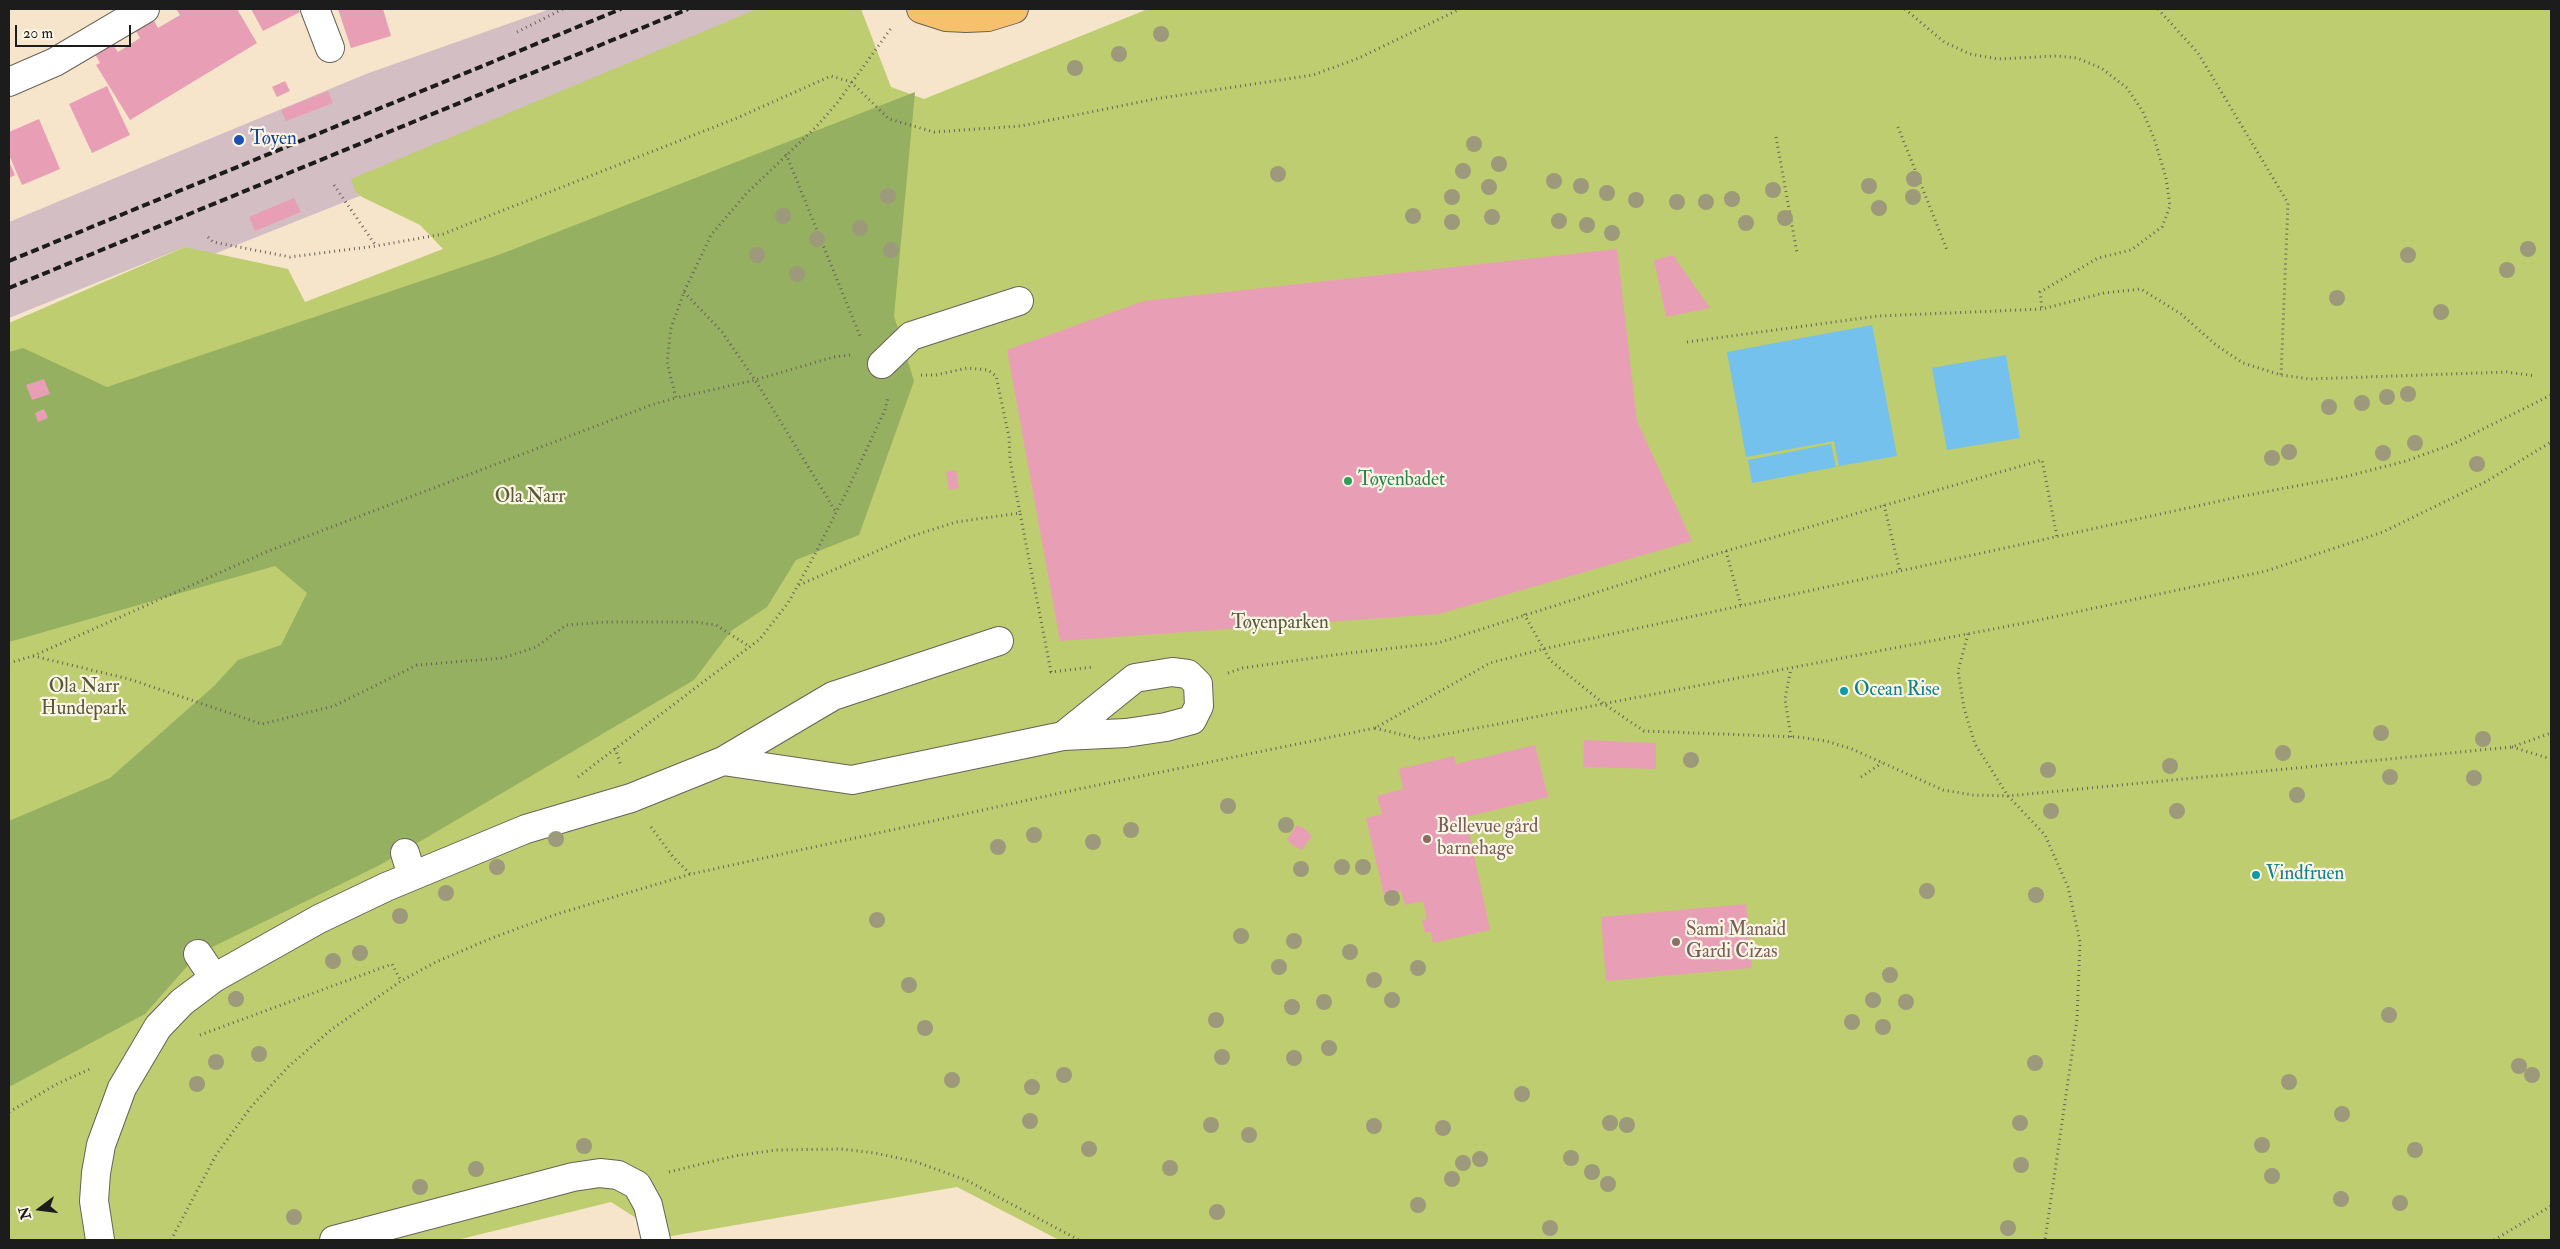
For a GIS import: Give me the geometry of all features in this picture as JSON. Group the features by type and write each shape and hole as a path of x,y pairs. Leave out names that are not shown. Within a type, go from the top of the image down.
{"main road":[{"path":"921,9 946,17 966,18 988,17 1014,9"}],"street":[{"path":"9,82 55,62 145,9"},
{"path":"315,9 330,48"},
{"path":"880,366 911,336 1019,301"},
{"path":"100,1240 94,1201 101,1145 118,1097 138,1058 158,1027 182,1002 214,978 319,919 408,865 630,798 723,761 833,696 999,641"},
{"path":"723,761 852,780 1062,736 1126,733 1166,727 1192,720 1199,706 1198,684 1188,674 1172,672 1135,678 1062,736"},
{"path":"198,954 214,978"},
{"path":"334,1240 573,1177 600,1173 618,1175 637,1185 648,1205 656,1240"}],"path":[{"path":"517,32 563,9"},
{"path":"208,237 213,242 290,257 418,239 465,226 729,122 832,76 851,82 888,119 934,132 1020,126 1156,99 1313,75 1359,58 1460,9"},
{"path":"1906,9 1944,42 1970,54 1998,59 2056,56 2077,58 2101,68 2127,88 2143,112 2155,141 2166,178 2170,206 2162,227 2131,250 2098,258 2040,292 2042,309"},
{"path":"2158,9 2198,53 2288,203 2281,375"},
{"path":"676,398 668,372 667,350 671,328 700,255 716,228 746,194 816,127 837,104 894,24"},
{"path":"1898,127 1947,250"},
{"path":"1776,137 1797,253"},
{"path":"573,781 760,639 798,586 836,513 885,410 880,366 786,154"},
{"path":"334,185 376,246"},
{"path":"1687,342 1878,316 2042,309 2104,293 2141,289 2181,314 2216,345 2243,363 2281,375 2310,378 2506,372 2536,376"},
{"path":"684,292 722,332 755,380 836,513"},
{"path":"9,663 33,656 266,552 651,405 755,380 834,357 936,375 966,368 988,370 996,376 1009,437 1010,460 1051,672 1112,665 1135,678"},
{"path":"171,1240 216,1155 251,1107 289,1066 332,1029 401,981 436,962 492,938 557,914 691,874 1074,790 1375,728 1490,663 1544,649 2238,497 2344,477 2406,461 2453,444 2551,395"},
{"path":"1375,728 1420,739 1968,634 2266,570 2383,532 2487,481 2551,442"},
{"path":"1198,684 1243,668 1438,643 1726,551 2042,460 2057,537"},
{"path":"1884,505 1900,571"},
{"path":"798,586 909,537 956,522 1020,513"},
{"path":"1726,551 1741,606"},
{"path":"1524,614 1550,660 1604,704 1644,731 1791,736 1826,741 1852,748 1943,790 1973,795 2008,796 2512,747 2551,733"},
{"path":"33,656 129,679 262,724 334,706 417,665 503,658 536,647 566,625 606,622 695,622 716,625 750,647"},
{"path":"1968,634 1958,671 1964,708 1975,744 2008,796 2045,835 2068,887 2080,942 2077,1019 2045,1240"},
{"path":"1791,668 1785,699 1791,736"},
{"path":"2512,747 2551,759"},
{"path":"1861,777 1883,763"},
{"path":"191,1038 392,964 401,981"},
{"path":"9,1112 75,1074 138,1058"},
{"path":"637,1185 646,1178 734,1156 776,1150 841,1148 916,1162 966,1180 1078,1240"},
{"path":"2494,1240 2551,1206"}],"shaded area":[{"path":"550,9 829,9 214,254 185,247 9,318 9,222 366,74"}],"green space":[{"name":"Tøyenparken","path":"757,9 861,9 891,87 924,99 1148,9 2551,9 2551,1240 1059,1240 957,1187 666,1237 611,1202 457,1240 9,1240 9,323 185,247 288,269 305,302 443,249 420,225 362,197 355,191 351,179"},
{"name":"Ola Narr","path":"915,92 894,316 914,381 859,535 796,560 767,607 731,631 694,680 380,865 198,954 145,1014 9,1087 9,821 110,778 214,686 238,660 281,645 307,593 275,566 9,642 9,352 23,348 107,387 501,254"}],"water":[{"path":"1872,325 1897,456 1839,466 1834,441 1746,457 1727,352"},
{"path":"2006,355 2020,438 1947,450 1932,368"},
{"path":"1831,444 1836,467 1752,483 1748,460"}],"building":[{"path":"176,9 237,9 257,43 130,120 96,65 100,63 94,52 111,42 118,52 140,38 134,28 152,17 158,28 180,15"},
{"path":"251,9 298,9 300,12 263,31"},
{"path":"338,9 383,9 391,36 351,48"},
{"path":"285,81 290,91 277,97 272,87"},
{"path":"107,86 130,135 92,153 69,104"},
{"path":"328,91 333,103 286,121 281,110"},
{"path":"39,119 60,169 22,185 9,155 9,132"},
{"path":"9,161 15,175 9,178"},
{"path":"294,198 301,212 255,231 249,217"},
{"name":"Tøyenbadet","path":"1617,249 1637,421 1692,541 1439,614 1060,641 1007,350 1144,301"},
{"path":"1673,255 1710,308 1666,317 1654,260"},
{"path":"44,379 50,394 32,400 26,385"},
{"path":"44,409 48,418 38,422 35,413"},
{"path":"956,470 959,488 949,490 946,472"},
{"path":"1584,740 1656,743 1656,769 1583,767"},
{"path":"1535,745 1548,797 1466,817 1490,930 1433,943 1431,932 1425,933 1422,920 1427,919 1423,901 1405,905 1401,891 1384,895 1366,818 1382,814 1377,796 1403,789 1399,769 1454,756 1456,764"},
{"path":"1297,825 1305,829 1312,836 1302,850 1292,845 1287,839"},
{"path":"1746,904 1752,968 1606,981 1601,917"}],"railway":[{"path":"9,261 621,9"},
{"path":"9,288 688,9"}],"place":[{"name":"Tøyen","path":"239,140"},
{"name":"Tøyenbadet","path":"1348,481"},
{"name":"Ocean Rise","path":"1844,691"},
{"name":"Bellevue gård barnehage","path":"1427,839"},
{"name":"Vindfruen","path":"2256,875"},
{"name":"Sami Manaid Gardi Cizas","path":"1676,942"}],"park label":[{"name":"Ola Narr Hundepark","path":"84,699"}]}
